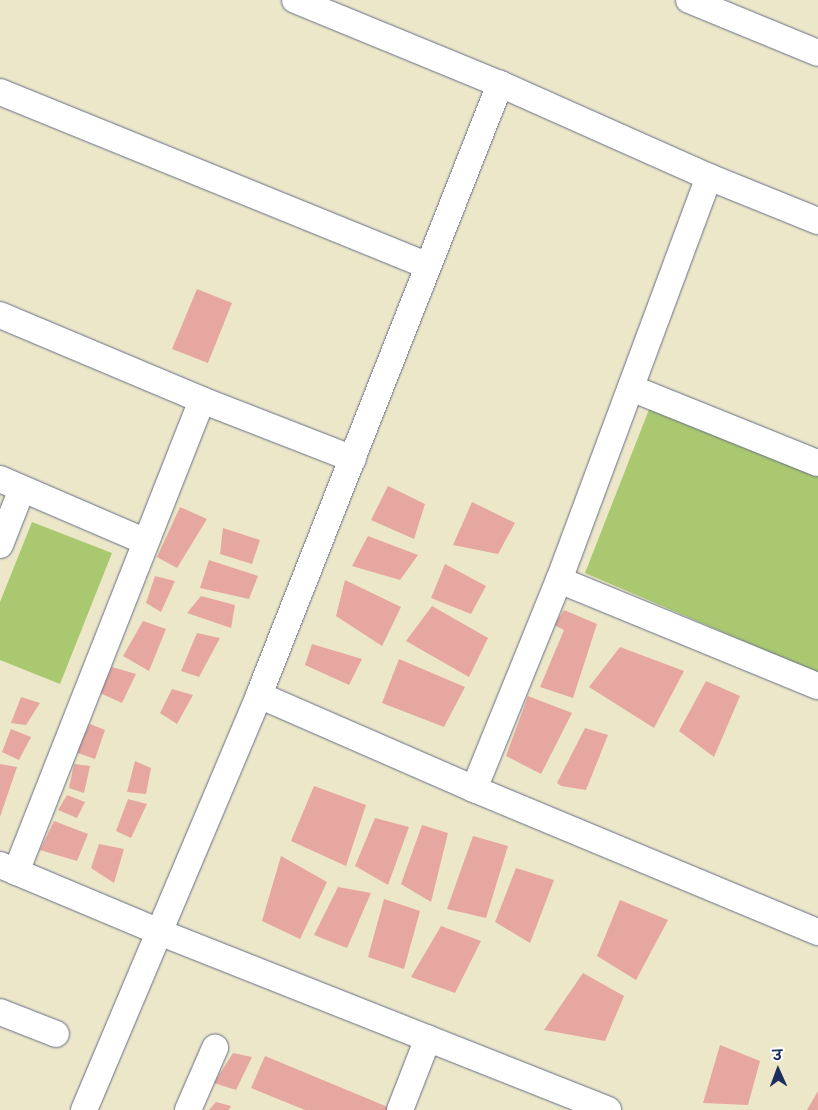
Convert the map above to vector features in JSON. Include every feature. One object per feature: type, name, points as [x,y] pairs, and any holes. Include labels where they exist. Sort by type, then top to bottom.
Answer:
[{"type":"street","points":[[295,0],[500,84],[709,177],[818,220]]},
{"type":"street","points":[[689,0],[818,52]]},
{"type":"street","points":[[84,1110],[259,695],[500,84]]},
{"type":"street","points":[[0,92],[427,265]]},
{"type":"street","points":[[474,789],[559,580],[709,177]]},
{"type":"street","points":[[0,315],[202,400],[353,459]]},
{"type":"street","points":[[631,388],[818,463]]},
{"type":"street","points":[[202,400],[146,542],[8,868],[159,932],[608,1110]]},
{"type":"street","points":[[0,545],[11,484],[146,542]]},
{"type":"street","points":[[559,580],[818,686]]},
{"type":"street","points":[[259,695],[474,789],[818,932]]},
{"type":"street","points":[[0,1012],[56,1034]]},
{"type":"street","points":[[400,1110],[428,1038]]},
{"type":"street","points":[[188,1110],[215,1048]]},
{"type":"green space","points":[[650,407],[818,475],[818,673],[585,573]]},
{"type":"green space","points":[[32,522],[112,553],[60,684],[0,660],[0,602]]},
{"type":"building","points":[[197,289],[232,303],[208,363],[172,349]]},
{"type":"building","points":[[388,486],[425,504],[414,539],[371,520]]},
{"type":"building","points":[[472,502],[515,523],[498,554],[453,545]]},
{"type":"building","points":[[180,507],[207,519],[177,568],[157,557]]},
{"type":"building","points":[[223,528],[260,540],[252,564],[220,554]]},
{"type":"building","points":[[368,536],[418,555],[400,580],[352,566]]},
{"type":"building","points":[[209,560],[258,576],[249,599],[200,588]]},
{"type":"building","points":[[445,564],[486,586],[471,614],[431,598]]},
{"type":"building","points":[[155,576],[175,581],[161,612],[146,603]]},
{"type":"building","points":[[345,580],[401,607],[382,646],[336,616]]},
{"type":"building","points":[[201,596],[235,605],[231,628],[187,613]]},
{"type":"building","points":[[432,606],[488,638],[469,677],[406,641]]},
{"type":"building","points":[[564,610],[597,624],[573,698],[540,687],[564,630],[554,625]]},
{"type":"building","points":[[143,621],[166,629],[149,671],[123,656]]},
{"type":"building","points":[[197,633],[220,638],[199,677],[181,671]]},
{"type":"building","points":[[312,644],[362,659],[349,685],[305,665]]},
{"type":"building","points":[[620,647],[684,671],[654,728],[589,687]]},
{"type":"building","points":[[399,659],[465,687],[444,727],[382,703]]},
{"type":"building","points":[[112,667],[136,674],[122,703],[100,693]]},
{"type":"building","points":[[706,681],[740,696],[714,757],[679,731]]},
{"type":"building","points":[[172,689],[193,695],[177,724],[160,713]]},
{"type":"building","points":[[528,696],[572,713],[541,774],[506,756]]},
{"type":"building","points":[[21,697],[40,703],[26,725],[11,723]]},
{"type":"building","points":[[90,724],[105,730],[95,759],[75,752]]},
{"type":"building","points":[[585,728],[608,735],[586,790],[561,786],[557,783]]},
{"type":"building","points":[[11,729],[31,737],[19,760],[2,752]]},
{"type":"building","points":[[135,761],[151,768],[146,794],[127,792]]},
{"type":"building","points":[[0,764],[17,767],[0,817]]},
{"type":"building","points":[[74,764],[90,766],[84,793],[69,788]]},
{"type":"building","points":[[314,786],[366,805],[346,866],[291,841]]},
{"type":"building","points":[[67,795],[85,802],[77,818],[58,810]]},
{"type":"building","points":[[128,799],[147,804],[131,838],[116,831]]},
{"type":"building","points":[[375,818],[409,827],[388,885],[355,866]]},
{"type":"building","points":[[54,821],[88,834],[77,861],[40,850]]},
{"type":"building","points":[[422,825],[448,833],[431,902],[401,884]]},
{"type":"building","points":[[473,836],[508,846],[486,918],[447,909]]},
{"type":"building","points":[[99,844],[124,849],[114,883],[91,868]]},
{"type":"building","points":[[281,856],[327,882],[300,939],[262,921]]},
{"type":"building","points":[[516,868],[554,880],[530,943],[495,922]]},
{"type":"building","points":[[338,887],[371,893],[347,948],[314,935]]},
{"type":"building","points":[[384,899],[420,911],[404,969],[368,957]]},
{"type":"building","points":[[620,900],[668,920],[636,980],[597,956]]},
{"type":"building","points":[[441,926],[481,941],[455,993],[411,977]]},
{"type":"building","points":[[583,973],[624,996],[605,1041],[544,1030]]},
{"type":"building","points":[[720,1045],[760,1061],[748,1105],[703,1103]]},
{"type":"building","points":[[233,1053],[252,1057],[236,1090],[214,1083]]},
{"type":"building","points":[[265,1056],[395,1110],[305,1110],[251,1088]]},
{"type":"building","points":[[818,1091],[818,1110],[807,1110]]},
{"type":"building","points":[[216,1102],[231,1106],[229,1110],[209,1110]]}]
